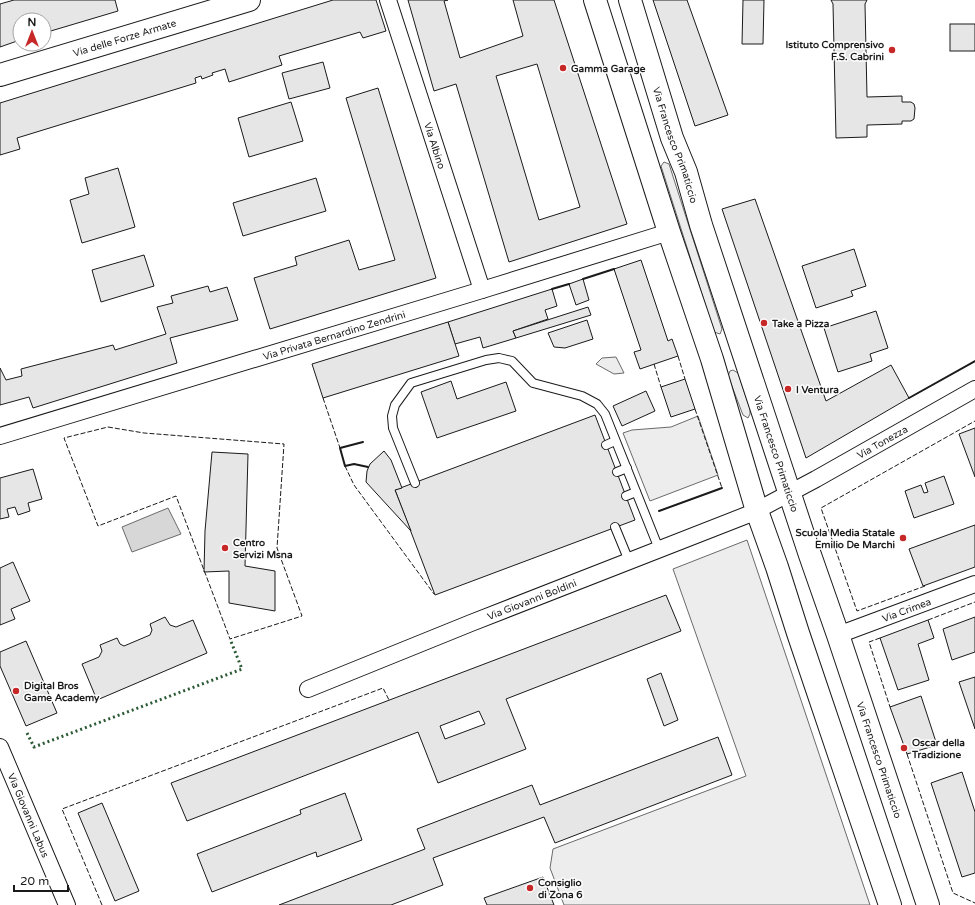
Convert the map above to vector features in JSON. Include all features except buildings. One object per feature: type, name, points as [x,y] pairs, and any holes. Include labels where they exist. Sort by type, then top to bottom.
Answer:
[{"type":"street","name":"Via delle Forze Armate","points":[[0,75],[249,0]]},
{"type":"street","name":"Via Albino","points":[[388,0],[482,290]]},
{"type":"street","points":[[596,0],[640,144],[716,373],[757,510],[890,905]]},
{"type":"street","name":"Via Francesco Primaticcio","points":[[631,1],[672,138],[686,172],[701,225],[928,905]]},
{"type":"street","points":[[640,144],[645,138],[654,133],[662,133],[672,138]]},
{"type":"street","name":"Via Privata Bernardino Zendrini","points":[[0,436],[669,232]]},
{"type":"street","points":[[706,342],[714,346],[721,347],[728,345],[737,333]]},
{"type":"street","points":[[716,373],[724,362],[730,360],[736,360],[748,367]]},
{"type":"street","name":"Via Tonezza","points":[[757,510],[816,479],[975,389]]},
{"type":"street","name":"Via Giovanni Boldini","points":[[308,689],[757,510]]},
{"type":"street","points":[[777,567],[784,554],[792,551],[801,550],[810,555]]},
{"type":"street","name":"Via Crimea","points":[[838,634],[975,584]]},
{"type":"street","name":"Via Giovanni Labus","points":[[0,747],[67,905]]},
{"type":"street","points":[[873,855],[887,862],[897,863],[904,858],[909,850]]},
{"type":"lane","points":[[415,483],[393,428],[392,416],[394,405],[411,383],[486,360],[499,358],[512,361],[533,383],[582,396],[597,404],[605,414],[659,549]]},
{"type":"lane","points":[[606,445],[615,441]]},
{"type":"lane","points":[[617,472],[627,468]]},
{"type":"lane","points":[[626,496],[636,492]]},
{"type":"lane","points":[[615,527],[629,561]]},
{"type":"shaded area","points":[[664,162],[669,164],[722,329],[720,334],[714,332],[661,166]]},
{"type":"shaded area","points":[[616,357],[624,373],[614,374],[596,364],[602,358]]},
{"type":"shaded area","points":[[733,370],[738,373],[750,409],[748,418],[743,415],[728,376],[730,371]]},
{"type":"shaded area","points":[[698,416],[718,475],[650,501],[623,433],[632,430],[671,427]]},
{"type":"shaded area","points":[[168,508],[181,534],[132,552],[122,527]]},
{"type":"shaded area","points":[[747,540],[870,905],[564,905],[550,868],[553,849],[746,776],[673,569]]},
{"type":"hedge","points":[[27,733],[34,747],[242,669],[230,639]]},
{"type":"fence","points":[[678,356],[685,379]]},
{"type":"fence","points":[[654,364],[661,387]]},
{"type":"fence","points":[[323,398],[340,448]]},
{"type":"fence","points":[[695,409],[722,488]]},
{"type":"fence","points":[[925,586],[857,611],[821,508],[975,421]]},
{"type":"fence","points":[[108,427],[144,433],[284,444],[277,548],[302,616],[230,639],[176,496],[98,526],[64,438],[108,427]]},
{"type":"fence","points":[[345,466],[354,485],[434,594]]},
{"type":"fence","points":[[928,620],[975,602]]},
{"type":"fence","points":[[880,638],[869,642],[890,707]]},
{"type":"fence","points":[[102,905],[62,809],[383,688],[389,700]]},
{"type":"fence","points":[[907,754],[953,893],[975,903]]},
{"type":"wall","points":[[583,279],[614,269]]},
{"type":"wall","points":[[552,289],[569,284]]},
{"type":"wall","points":[[909,398],[975,361]]},
{"type":"wall","points":[[363,442],[340,448],[345,466],[354,464],[368,467]]},
{"type":"wall","points":[[659,511],[722,488]]},
{"type":"place","name":"Istituto Comprensivo F.S. Cabrini","points":[[892,50]]},
{"type":"place","name":"Gamma Garage","points":[[563,68]]},
{"type":"place","name":"Take a Pizza","points":[[764,323]]},
{"type":"place","name":"I Ventura","points":[[788,389]]},
{"type":"place","name":"Scuola Media Statale Emilio De Marchi","points":[[903,538]]},
{"type":"place","name":"Centro Servizi Msna","points":[[225,548]]},
{"type":"place","name":"Digital Bros Game Academy","points":[[16,691]]},
{"type":"place","name":"Oscar della Tradizione","points":[[904,748]]},
{"type":"place","name":"Consiglio di Zona 6","points":[[530,888]]}]
